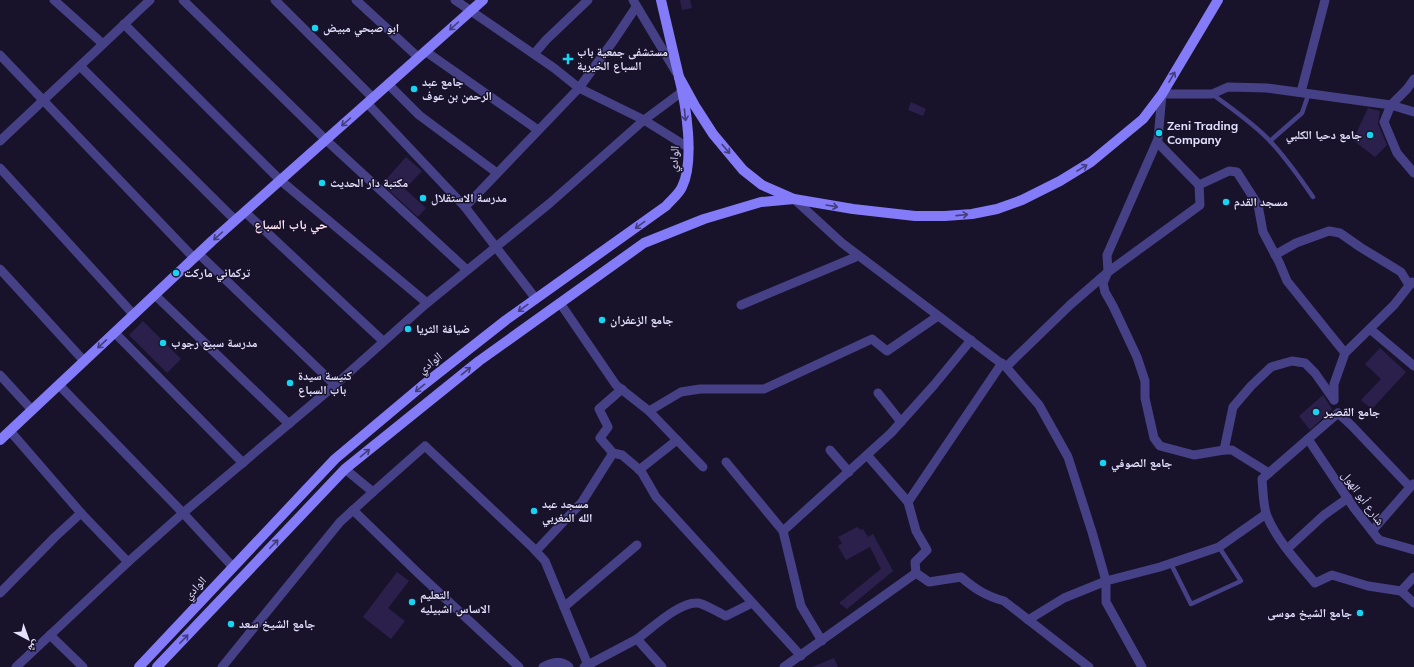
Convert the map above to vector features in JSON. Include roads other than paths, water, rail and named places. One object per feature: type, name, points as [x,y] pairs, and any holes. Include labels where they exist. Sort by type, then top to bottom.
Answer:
[{"type":"main road","points":[[0,440],[235,220],[483,0]]},
{"type":"main road","points":[[661,0],[679,77],[694,106],[713,134],[743,170],[762,184],[794,199]]},
{"type":"main road","points":[[157,667],[345,469],[479,361],[644,243],[704,219],[761,202],[794,199],[853,209],[915,216],[952,216],[972,214],[1022,200],[1060,181],[1091,162],[1143,119],[1162,94],[1218,0]]},
{"type":"main road","name":"الوادي","points":[[139,667],[335,459],[422,386],[506,320],[666,206],[682,189],[687,177],[689,148],[683,91],[679,77]]},
{"type":"street","points":[[54,0],[102,44]]},
{"type":"street","points":[[182,0],[326,140],[467,270]]},
{"type":"street","points":[[274,0],[370,101],[465,207],[497,246],[536,299]]},
{"type":"street","points":[[356,0],[422,54],[538,130]]},
{"type":"street","points":[[455,0],[534,54],[579,88],[644,120],[689,148]]},
{"type":"street","points":[[534,54],[546,40],[588,0]]},
{"type":"street","points":[[1305,93],[1325,0]]},
{"type":"street","points":[[0,141],[124,24],[145,1]]},
{"type":"street","points":[[465,207],[579,88],[614,40],[634,3]]},
{"type":"street","points":[[634,3],[679,77]]},
{"type":"street","points":[[124,24],[280,180],[427,303]]},
{"type":"street","points":[[0,55],[196,256],[335,385]]},
{"type":"street","points":[[80,66],[235,220]]},
{"type":"street","points":[[1414,79],[1392,105],[1384,122],[1397,153],[1414,173]]},
{"type":"street","points":[[388,84],[419,115],[497,173]]},
{"type":"street","points":[[1269,473],[1232,450],[1194,455],[1160,446],[1154,438],[1145,398],[1145,381],[1137,356],[1105,292],[1103,283],[1108,272],[1107,255],[1158,139],[1162,94],[1212,94],[1228,87],[1267,88],[1392,105],[1414,112]]},
{"type":"street","points":[[16,667],[128,562],[183,513],[335,385],[427,303],[550,203],[644,120],[683,91]]},
{"type":"street","points":[[908,502],[1004,365],[1108,272],[1200,205],[1199,185],[1157,142]]},
{"type":"street","points":[[0,168],[134,314]]},
{"type":"street","points":[[1199,185],[1229,171],[1237,172],[1258,205],[1263,232],[1287,281],[1345,353]]},
{"type":"street","points":[[794,199],[858,256],[1004,365],[1040,405],[1068,457],[1106,581],[1106,602],[1142,667]]},
{"type":"street","points":[[245,212],[383,341]]},
{"type":"street","points":[[1275,255],[1296,243],[1329,231],[1340,233],[1401,272],[1411,284],[1394,305],[1345,353],[1334,384],[1334,400],[1338,413],[1412,485],[1372,531]]},
{"type":"street","points":[[741,305],[858,256]]},
{"type":"street","points":[[0,269],[84,361]]},
{"type":"street","points":[[155,295],[289,424]]},
{"type":"street","points":[[560,303],[616,385],[649,411],[704,467]]},
{"type":"street","points":[[649,411],[681,392],[700,389],[764,389],[872,339],[887,351],[938,316]]},
{"type":"street","points":[[1370,329],[1414,366]]},
{"type":"street","points":[[115,333],[243,463]]},
{"type":"street","points":[[783,532],[891,433],[934,385],[971,340]]},
{"type":"street","points":[[1224,450],[1233,407],[1251,386],[1271,367],[1292,361],[1304,363],[1315,373],[1334,400]]},
{"type":"street","points":[[0,375],[32,410]]},
{"type":"street","points":[[59,385],[183,513],[233,568]]},
{"type":"street","points":[[622,389],[599,409],[608,427],[600,438],[613,453],[622,455],[639,470],[656,497],[752,603],[797,661]]},
{"type":"street","points":[[878,392],[900,422]]},
{"type":"street","points":[[1338,413],[1262,479],[1266,514],[1276,533],[1315,583],[1332,575],[1368,586],[1401,591],[1414,603]]},
{"type":"street","points":[[10,431],[82,513],[128,562]]},
{"type":"street","points":[[639,470],[677,440]]},
{"type":"street","name":"شارع أبو الهول","points":[[1308,440],[1379,540],[1414,550]]},
{"type":"street","points":[[222,667],[340,522],[425,446],[545,561],[586,666],[637,639],[686,604],[699,603],[726,616],[752,603]]},
{"type":"street","points":[[830,450],[849,472]]},
{"type":"street","points":[[536,551],[582,502],[613,453]]},
{"type":"street","points":[[867,455],[908,502],[916,531],[927,550],[914,562],[916,573],[929,582],[961,577],[983,594],[1004,601],[1089,667]]},
{"type":"street","points":[[726,462],[783,532],[801,606],[822,641]]},
{"type":"street","points":[[345,469],[373,492]]},
{"type":"street","points":[[1288,548],[1324,515],[1348,498]]},
{"type":"street","points":[[353,510],[519,667]]},
{"type":"street","points":[[0,593],[55,537],[82,513]]},
{"type":"street","points":[[1028,620],[1064,598],[1106,581],[1171,564],[1219,547],[1266,514]]},
{"type":"street","points":[[564,607],[637,545]]},
{"type":"street","points":[[784,667],[797,661],[822,641],[916,573]]},
{"type":"street","points":[[1401,591],[1414,577]]},
{"type":"street","points":[[50,635],[83,667]]},
{"type":"street","points":[[637,639],[662,667]]},
{"type":"street","points":[[543,667],[553,662],[566,664],[569,667]]},
{"type":"lane","points":[[1270,141],[1302,113],[1305,93]]},
{"type":"lane","points":[[1212,94],[1252,124],[1270,141],[1297,174],[1313,197]]},
{"type":"lane","points":[[1171,564],[1191,604],[1241,581],[1219,547]]},
{"type":"place","name":"ابو صبحي مبيض","points":[[315,28]]},
{"type":"place","name":"مستشفى جمعية باب السباع الخيرية","points":[[568,59]]},
{"type":"place","name":"جامع عبد الرحمن بن عوف","points":[[414,89]]},
{"type":"place","name":"Zeni Trading Company","points":[[1159,133]]},
{"type":"place","name":"جامع دحيا الكلبي","points":[[1370,135]]},
{"type":"place","name":"مكتبة دار الحديث","points":[[322,183]]},
{"type":"place","name":"مدرسة الاستقلال","points":[[423,198]]},
{"type":"place","name":"مسجد القدم","points":[[1226,202]]},
{"type":"place","name":"تركماني ماركت","points":[[176,273]]},
{"type":"place","name":"جامع الزعفران","points":[[602,320]]},
{"type":"place","name":"ضيافة الثريا","points":[[408,329]]},
{"type":"place","name":"مدرسة سبيع رجوب","points":[[163,343]]},
{"type":"place","name":"كنيسة سيدة باب السباع","points":[[290,383]]},
{"type":"place","name":"جامع القصير","points":[[1316,412]]},
{"type":"place","name":"جامع الصوفي","points":[[1103,463]]},
{"type":"place","name":"مسجد عبد الله المغربي","points":[[534,511]]},
{"type":"place","name":"التعلیم الاساس اشبیلیه","points":[[412,602]]},
{"type":"place","name":"جامع الشيخ موسى","points":[[1360,613]]},
{"type":"place","name":"جامع الشيخ سعد","points":[[231,624]]},
{"type":"district","name":"حي باب السباع","points":[[291,224]]}]
